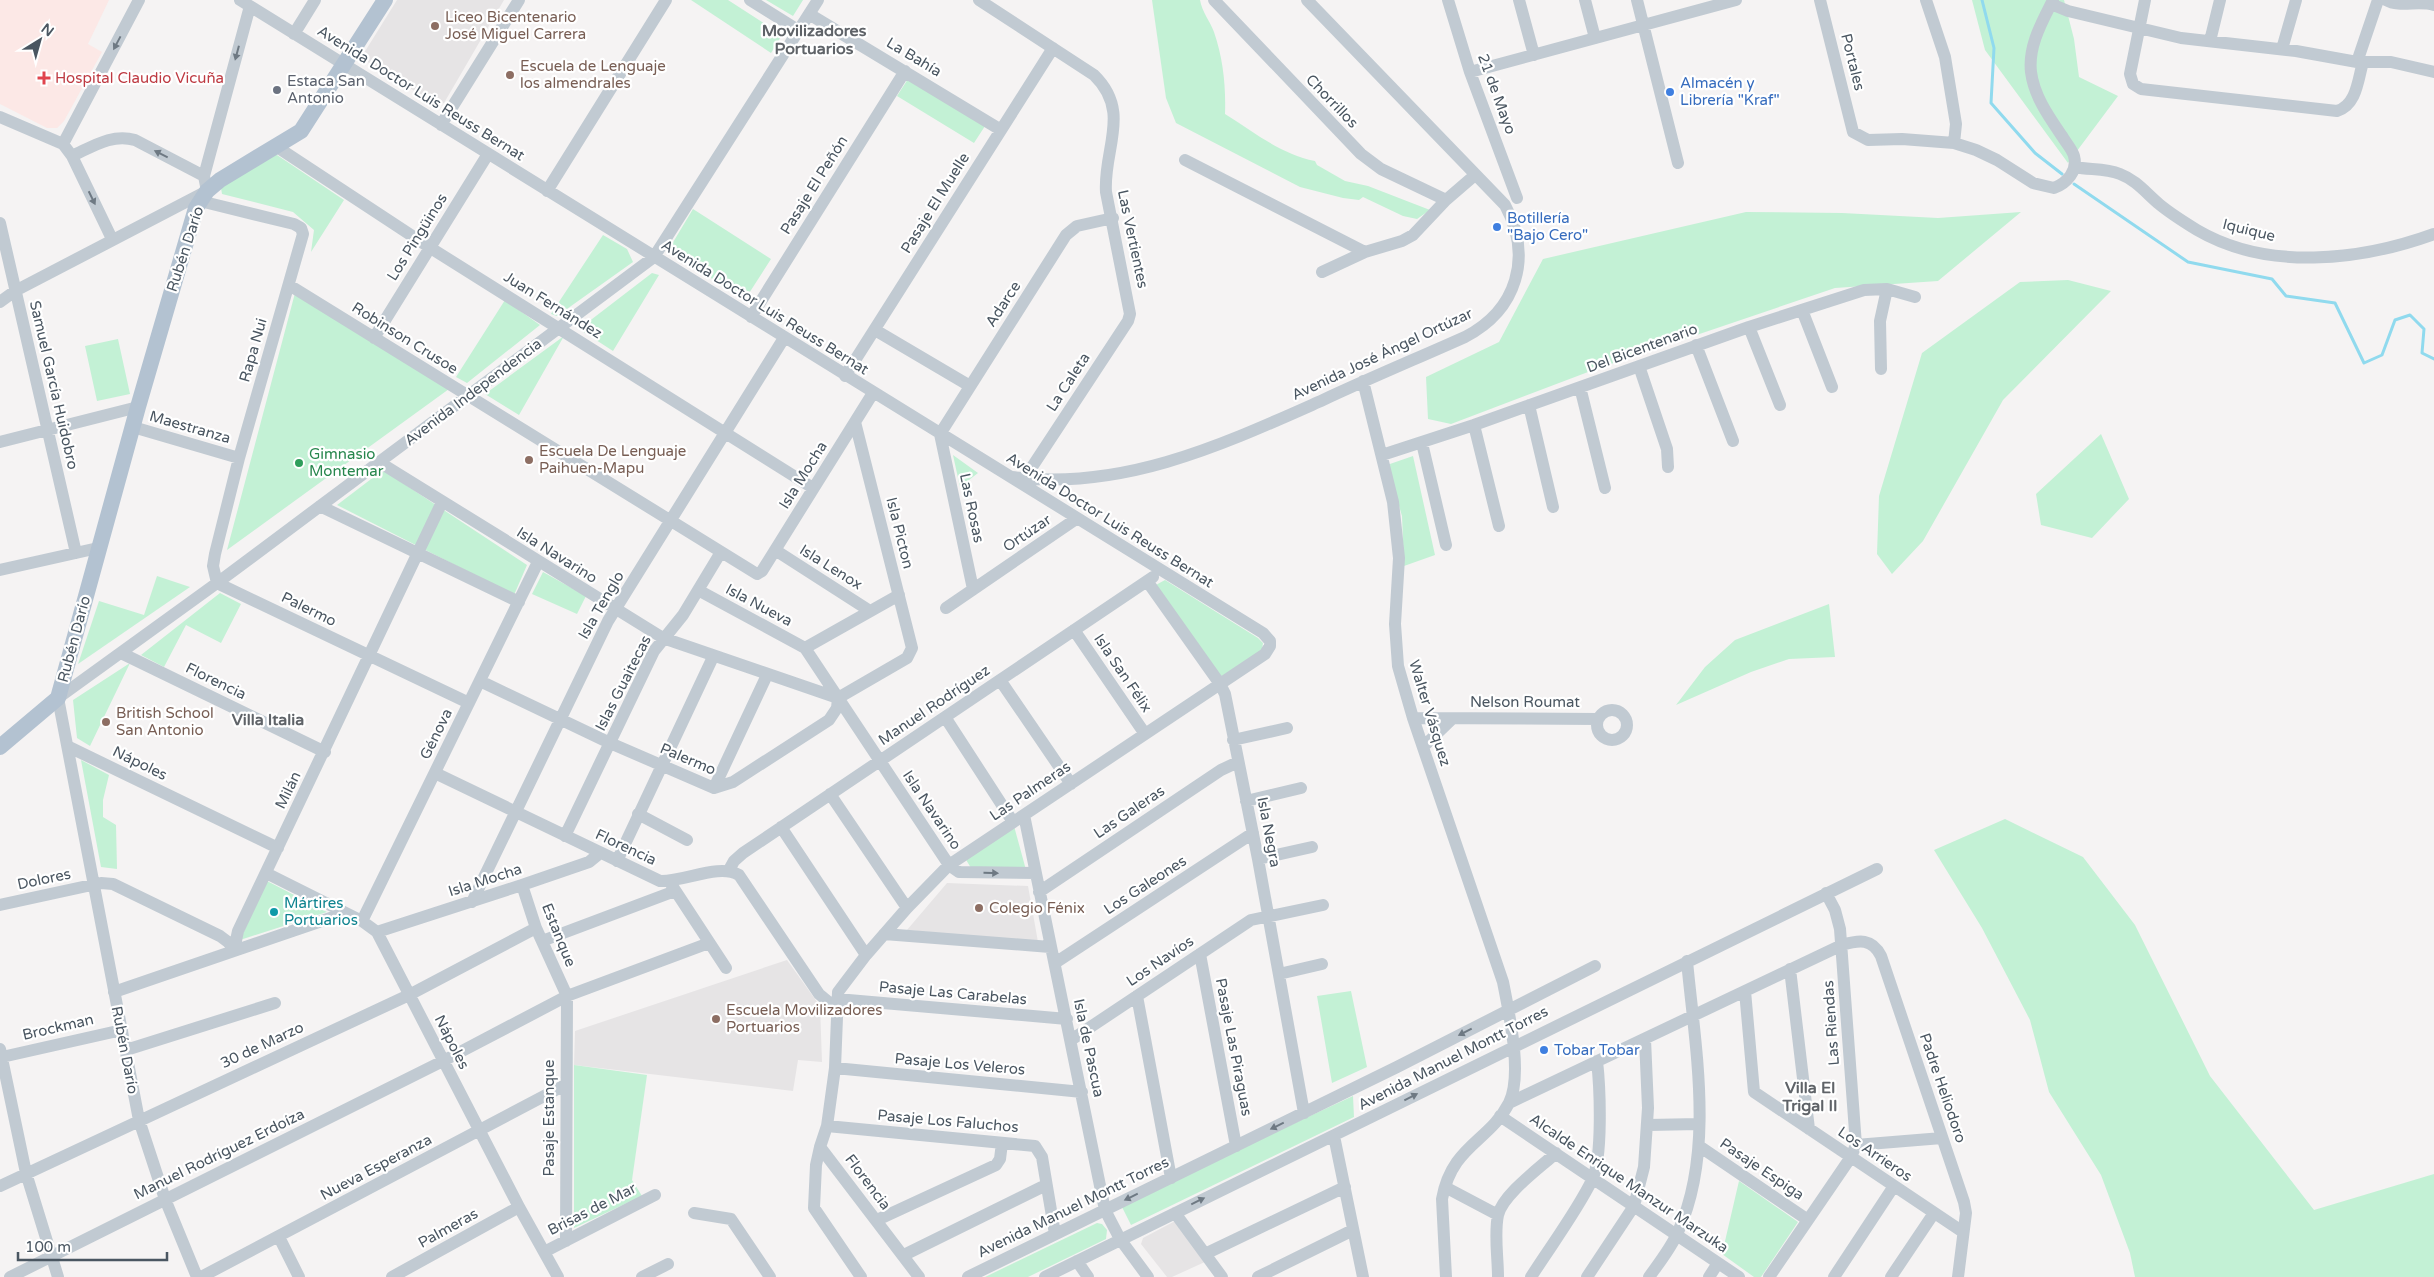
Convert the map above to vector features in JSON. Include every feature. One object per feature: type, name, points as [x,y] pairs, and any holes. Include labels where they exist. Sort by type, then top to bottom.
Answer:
[{"type":"main road","points":[[204,189],[301,131],[385,0]]},
{"type":"main road","name":"Rubén Darío","points":[[58,698],[138,407],[191,224],[204,189]]},
{"type":"main road","name":"Avenida Independencia","points":[[0,747],[58,698]]},
{"type":"street","points":[[63,144],[140,0]]},
{"type":"street","points":[[294,34],[315,0]]},
{"type":"street","points":[[442,125],[519,0]]},
{"type":"street","points":[[547,191],[666,0]]},
{"type":"street","points":[[750,0],[798,30]]},
{"type":"street","name":"Avenida Independencia","points":[[58,698],[217,583],[654,257],[818,0]]},
{"type":"street","name":"Las Vertientes","points":[[979,0],[1094,75],[1105,87],[1112,102],[1114,128],[1105,184],[1130,314]]},
{"type":"street","name":"Chorrillos","points":[[1214,0],[1361,154],[1381,169],[1446,200]]},
{"type":"street","name":"Avenida José Ángel Ortúzar","points":[[1007,476],[1030,479],[1076,480],[1116,475],[1152,467],[1239,438],[1474,333],[1491,320],[1509,296],[1519,262],[1515,227],[1505,205],[1307,0]]},
{"type":"street","name":"21 de Mayo","points":[[1448,0],[1470,72],[1518,198]]},
{"type":"street","points":[[1519,0],[1534,55]]},
{"type":"street","points":[[1585,0],[1595,38]]},
{"type":"street","points":[[1636,0],[1678,163]]},
{"type":"street","points":[[1470,72],[1736,0]]},
{"type":"street","name":"Portales","points":[[1820,0],[1854,132],[1868,140],[1902,139],[1954,143]]},
{"type":"street","points":[[1926,0],[1945,57],[1956,124],[1954,143],[1997,160],[2033,184],[2054,188],[2070,178],[2075,167],[2072,151],[2043,108],[2032,77],[2030,61],[2033,45],[2052,2],[2068,11],[2166,35],[2282,49],[2360,62],[2391,62],[2434,72]]},
{"type":"street","points":[[2145,0],[2130,74],[2133,84],[2145,90],[2337,110],[2347,106],[2352,99],[2360,62],[2378,0]]},
{"type":"street","points":[[2210,41],[2220,0]]},
{"type":"street","points":[[2282,49],[2296,0]]},
{"type":"street","points":[[2386,0],[2399,4],[2411,1],[2434,5]]},
{"type":"street","name":"Avenida Doctor Luis Reuss Bernat","points":[[245,3],[1263,633],[1270,644]]},
{"type":"street","name":"Rubén Darío","points":[[204,189],[245,3]]},
{"type":"street","name":"La Bahía","points":[[809,14],[1001,130]]},
{"type":"street","name":"Pasaje El Muelle","points":[[845,376],[1053,48]]},
{"type":"street","name":"Pasaje El Peñón","points":[[751,317],[905,71]]},
{"type":"street","points":[[0,117],[63,144],[72,156],[112,239]]},
{"type":"street","points":[[0,302],[15,291],[204,189],[135,140],[122,137],[111,139],[72,156]]},
{"type":"street","name":"Juan Fernández","points":[[277,146],[429,247],[813,488]]},
{"type":"street","name":"Los Pingüinos","points":[[374,338],[488,154]]},
{"type":"street","points":[[1185,160],[1365,252]]},
{"type":"street","name":"Iquique","points":[[2075,167],[2118,174],[2139,186],[2174,216],[2199,232],[2232,245],[2265,252],[2310,259],[2327,258],[2388,247],[2434,234]]},
{"type":"street","points":[[1322,272],[1365,252],[1408,238],[1446,200],[1475,175]]},
{"type":"street","name":"Rapa Nui","points":[[204,189],[298,225],[302,234],[239,458],[215,554],[213,566],[217,583]]},
{"type":"street","name":"Adarce","points":[[940,434],[1066,235],[1077,226],[1113,218]]},
{"type":"street","name":"Samuel García Huidobro","points":[[0,223],[76,553]]},
{"type":"street","name":"Robinson Crusoe","points":[[289,285],[755,573],[759,573]]},
{"type":"street","points":[[1880,368],[1880,321],[1887,288]]},
{"type":"street","name":"Del Bicentenario","points":[[1382,455],[1474,425],[1696,345],[1864,290],[1887,288],[1915,297]]},
{"type":"street","points":[[1802,310],[1832,387]]},
{"type":"street","name":"La Caleta","points":[[1032,467],[1128,321],[1130,314]]},
{"type":"street","points":[[1749,327],[1780,405]]},
{"type":"street","points":[[875,330],[970,386]]},
{"type":"street","name":"Isla Tenglo","points":[[472,902],[608,621],[784,338]]},
{"type":"street","points":[[1696,345],[1733,441]]},
{"type":"street","points":[[1639,366],[1667,449],[1668,467]]},
{"type":"street","name":"Walter Vásquez","points":[[1363,381],[1393,502],[1399,558],[1395,624],[1396,656],[1413,718],[1503,982],[1515,1069],[1509,1103]]},
{"type":"street","points":[[1580,387],[1605,488]]},
{"type":"street","name":"Isla Mocha","points":[[759,573],[873,393]]},
{"type":"street","points":[[1529,405],[1554,507]]},
{"type":"street","name":"Maestranza","points":[[0,442],[138,407]]},
{"type":"street","name":"Isla Picton","points":[[838,698],[906,658],[911,652],[912,645],[855,422]]},
{"type":"street","points":[[1474,425],[1499,526]]},
{"type":"street","name":"Maestranza","points":[[133,427],[239,458]]},
{"type":"street","name":"Las Rosas","points":[[940,434],[973,589]]},
{"type":"street","points":[[1422,443],[1446,545]]},
{"type":"street","name":"Isla Navarino","points":[[380,462],[663,638],[713,657],[838,698]]},
{"type":"street","name":"Milán","points":[[234,950],[238,931],[325,752],[442,502]]},
{"type":"street","points":[[320,506],[519,602]]},
{"type":"street","name":"Ortúzar","points":[[946,608],[1076,519]]},
{"type":"street","points":[[0,570],[98,548]]},
{"type":"street","name":"Isla Lenox","points":[[775,550],[870,611]]},
{"type":"street","name":"Islas Guaitecas","points":[[565,836],[654,651],[683,615],[721,552]]},
{"type":"street","name":"Génova","points":[[362,921],[538,562]]},
{"type":"street","name":"Manuel Rodríguez","points":[[729,870],[738,857],[781,827],[1161,571]]},
{"type":"street","name":"Isla Negra","points":[[1147,581],[1220,684],[1225,694],[1269,917],[1304,1113]]},
{"type":"street","name":"Palermo","points":[[217,583],[469,703]]},
{"type":"street","name":"Isla Nueva","points":[[698,590],[804,648]]},
{"type":"street","points":[[804,648],[899,594]]},
{"type":"street","name":"Isla San Félix","points":[[1074,630],[1145,734]]},
{"type":"street","name":"Las Palmeras","points":[[837,1004],[840,988],[866,954],[949,865],[1265,654],[1270,644]]},
{"type":"street","name":"Isla Navarino","points":[[804,648],[949,865],[959,872],[1036,873]]},
{"type":"street","name":"Florencia","points":[[121,653],[325,752]]},
{"type":"street","points":[[616,861],[713,657]]},
{"type":"street","points":[[714,788],[767,675]]},
{"type":"street","name":"Palermo","points":[[480,680],[610,744],[714,788],[733,782],[829,720],[837,708],[838,698]]},
{"type":"street","points":[[1000,680],[1071,784]]},
{"type":"street","name":"Rubén Darío","points":[[58,698],[69,747],[139,1120],[165,1199],[199,1277]]},
{"type":"street","points":[[945,717],[1013,822]]},
{"type":"street","name":"Nelson Roumat","points":[[1413,718],[1598,718]]},
{"type":"street","name":"Nelson Roumat","points":[[1423,747],[1452,719]]},
{"type":"street","points":[[1234,740],[1287,728]]},
{"type":"street","name":"Nápoles","points":[[69,747],[278,848]]},
{"type":"street","name":"Las Galeras","points":[[1039,892],[1221,770],[1238,762]]},
{"type":"street","name":"Florencia","points":[[435,773],[515,813],[672,886],[729,870]]},
{"type":"street","points":[[1246,801],[1301,788]]},
{"type":"street","points":[[830,794],[907,908]]},
{"type":"street","points":[[638,814],[687,840]]},
{"type":"street","name":"Isla de Pascua","points":[[1024,814],[1050,947],[1067,1019],[1106,1210],[1120,1239],[1148,1277]]},
{"type":"street","points":[[781,827],[866,954]]},
{"type":"street","name":"Los Galeones","points":[[1055,963],[1253,833]]},
{"type":"street","points":[[1258,859],[1312,847]]},
{"type":"street","name":"Isla Mocha","points":[[377,932],[588,862],[600,853]]},
{"type":"street","name":"Avenida Manuel Montt Torres","points":[[1045,1277],[1334,1136],[1512,1046],[1877,869]]},
{"type":"street","points":[[729,870],[742,879],[819,994],[837,1004],[834,1068],[827,1126],[816,1165],[814,1208],[861,1277]]},
{"type":"street","name":"Nápoles","points":[[266,874],[362,921],[377,932],[544,1252],[554,1275]]},
{"type":"street","points":[[95,884],[107,883],[120,886],[224,938],[234,950]]},
{"type":"street","name":"Dolores","points":[[0,905],[95,884]]},
{"type":"street","name":"Estanque","points":[[522,885],[536,928],[567,996]]},
{"type":"street","points":[[542,941],[672,886],[726,968]]},
{"type":"street","name":"Las Riendas","points":[[1768,1277],[1851,1158],[1856,1145],[1842,945],[1838,918],[1826,893]]},
{"type":"street","name":"Los Navíos","points":[[1071,1040],[1251,920],[1260,916],[1269,917],[1323,905]]},
{"type":"street","points":[[114,992],[345,913]]},
{"type":"street","name":"30 de Marzo","points":[[0,1186],[409,995],[536,928]]},
{"type":"street","points":[[884,934],[1050,947]]},
{"type":"street","name":"Padre Heliodoro","points":[[1842,945],[1864,940],[1872,944],[1879,951],[1965,1206],[1959,1271]]},
{"type":"street","name":"Manuel Rodríguez Erdoíza","points":[[10,1277],[444,1061],[567,996],[709,943]]},
{"type":"street","points":[[1446,1277],[1442,1199],[1445,1187],[1460,1157],[1500,1116],[1509,1103],[1842,945]]},
{"type":"street","name":"Pasaje Las Piraguas","points":[[1200,954],[1236,1146]]},
{"type":"street","points":[[1649,1277],[1677,1235],[1694,1188],[1699,1146],[1699,1124],[1687,961]]},
{"type":"street","points":[[1279,974],[1322,964]]},
{"type":"street","name":"Avenida Manuel Montt Torres","points":[[968,1277],[1304,1113],[1595,966]]},
{"type":"street","points":[[1790,969],[1809,1129]]},
{"type":"street","name":"Los Arrieros","points":[[1745,991],[1754,1092],[1964,1232]]},
{"type":"street","name":"Pasaje Estanque","points":[[566,1241],[565,1085],[567,996]]},
{"type":"street","points":[[1137,996],[1171,1178]]},
{"type":"street","points":[[126,1050],[274,1003]]},
{"type":"street","name":"Pasaje Las Carabelas","points":[[837,1004],[1067,1019]]},
{"type":"street","name":"Brockman","points":[[1,1053],[122,1030]]},
{"type":"street","points":[[1587,1277],[1634,1206],[1644,1167],[1648,1125],[1645,1039]]},
{"type":"street","points":[[1,1053],[26,1173],[58,1277]]},
{"type":"street","points":[[1531,1277],[1593,1178],[1599,1127],[1597,1062]]},
{"type":"street","name":"Pasaje Los Veleros","points":[[834,1068],[1082,1092]]},
{"type":"street","name":"Nueva Esperanza","points":[[199,1277],[280,1237],[565,1085]]},
{"type":"street","name":"Alcalde Enrique Manzur Marzuka","points":[[1500,1116],[1739,1277]]},
{"type":"street","points":[[1648,1125],[1699,1124]]},
{"type":"street","name":"Pasaje Los Faluchos","points":[[827,1126],[1002,1143],[1031,1144],[1038,1149],[1055,1234]]},
{"type":"street","points":[[1334,1136],[1353,1230],[1360,1276]]},
{"type":"street","points":[[1856,1145],[1942,1138]]},
{"type":"street","points":[[877,1220],[996,1165],[1000,1159],[1002,1143]]},
{"type":"street","name":"Pasaje Espiga","points":[[1699,1146],[1808,1220]]},
{"type":"street","name":"Florencia","points":[[820,1147],[919,1277]]},
{"type":"street","points":[[1498,1277],[1498,1215],[1511,1195],[1556,1152]]},
{"type":"street","points":[[904,1256],[1046,1185]]},
{"type":"street","points":[[1834,1277],[1894,1186]]},
{"type":"street","points":[[1205,1254],[1344,1187]]},
{"type":"street","points":[[1445,1187],[1498,1215]]},
{"type":"street","name":"Brisas de Mar","points":[[544,1252],[655,1195]]},
{"type":"street","name":"Palmeras","points":[[392,1277],[519,1207]]},
{"type":"street","points":[[1891,1277],[1934,1212]]},
{"type":"street","points":[[694,1213],[731,1219],[770,1277]]},
{"type":"street","points":[[1175,1213],[1222,1277]]},
{"type":"street","points":[[1258,1277],[1353,1230]]},
{"type":"street","points":[[280,1237],[299,1277]]},
{"type":"street","points":[[1077,1261],[1088,1277]]},
{"type":"street","points":[[1709,1277],[1718,1263]]},
{"type":"street","points":[[642,1277],[668,1264],[666,1277]]},
{"type":"street","points":[[1952,1277],[1959,1271]]},
{"type":"shaded area","name":"Hospital Claudio Vicuña","points":[[0,0],[109,0],[88,44],[102,52],[64,121],[57,128],[47,128],[0,104]]},
{"type":"shaded area","name":"Liceo Bicentenario José Miguel Carrera","points":[[397,0],[504,0],[444,103],[436,104],[366,61],[364,53]]},
{"type":"shaded area","name":"Colegio Fénix","points":[[947,883],[1028,886],[1038,942],[907,930]]},
{"type":"shaded area","name":"Escuela Movilizadores Portuarios","points":[[787,960],[820,1006],[822,1062],[798,1060],[793,1091],[574,1065],[575,1031]]},
{"type":"shaded area","points":[[1177,1220],[1207,1261],[1172,1277],[1167,1277],[1141,1244],[1143,1238]]},
{"type":"green space","points":[[691,0],[728,0],[782,35],[771,53]]},
{"type":"green space","points":[[766,0],[803,0],[793,16]]},
{"type":"green space","points":[[1152,0],[1200,0],[1202,9],[1214,32],[1220,52],[1225,93],[1225,114],[1279,148],[1302,158],[1315,161],[1317,165],[1345,181],[1368,186],[1430,210],[1417,219],[1403,216],[1363,197],[1359,200],[1343,198],[1300,187],[1176,123],[1166,98]]},
{"type":"green space","points":[[1972,0],[2064,0],[2074,39],[2079,77],[2118,96],[2068,163],[1985,50]]},
{"type":"green space","points":[[908,79],[985,126],[974,143],[897,96]]},
{"type":"green space","points":[[274,153],[344,200],[311,252],[314,230],[293,212],[222,194],[221,188]]},
{"type":"green space","points":[[693,209],[771,259],[744,301],[669,249]]},
{"type":"green space","points":[[1746,212],[1842,213],[1938,218],[2021,212],[1938,281],[1835,288],[1596,369],[1451,424],[1428,419],[1426,377],[1499,342],[1543,259]]},
{"type":"green space","points":[[603,235],[627,249],[633,262],[557,316],[551,314]]},
{"type":"green space","points":[[652,273],[659,275],[613,351],[579,329]]},
{"type":"green space","points":[[2068,280],[2111,291],[2003,400],[1923,541],[1892,574],[1877,554],[1879,496],[1922,353],[2020,282]]},
{"type":"green space","name":"Gimnasio Montemar","points":[[295,293],[449,389],[227,550]]},
{"type":"green space","points":[[505,300],[540,325],[467,383],[456,377]]},
{"type":"green space","points":[[564,336],[519,415],[485,394]]},
{"type":"green space","points":[[118,339],[130,394],[97,401],[85,346]]},
{"type":"green space","points":[[2101,434],[2129,499],[2092,538],[2041,525],[2036,494]]},
{"type":"green space","points":[[953,455],[978,473],[960,487]]},
{"type":"green space","points":[[1413,456],[1435,555],[1404,566],[1402,516],[1387,465]]},
{"type":"green space","points":[[383,470],[527,565],[514,595],[337,505]]},
{"type":"green space","points":[[543,572],[586,596],[577,614],[532,594]]},
{"type":"green space","points":[[157,576],[190,587],[78,664],[99,601],[144,615]]},
{"type":"green space","points":[[1165,580],[1258,638],[1263,643],[1262,650],[1219,678],[1154,586]]},
{"type":"green space","points":[[220,593],[241,604],[221,643],[186,625],[164,667],[141,655]]},
{"type":"green space","points":[[1829,604],[1835,657],[1789,659],[1751,672],[1676,705],[1705,667],[1735,640]]},
{"type":"green space","points":[[130,663],[90,746],[77,738],[73,700]]},
{"type":"green space","points":[[81,760],[109,775],[103,800],[103,817],[116,825],[117,869],[101,867]]},
{"type":"green space","points":[[2005,819],[2083,857],[2135,925],[2210,1076],[2314,1210],[2434,1174],[2434,1277],[2135,1277],[2130,1253],[2101,1175],[2049,1092],[2030,1020],[1982,928],[1934,850]]},
{"type":"green space","points":[[1014,826],[1026,870],[971,868],[965,858]]},
{"type":"green space","points":[[267,881],[327,912],[240,940]]},
{"type":"green space","points":[[1351,991],[1367,1067],[1332,1083],[1317,996]]},
{"type":"green space","points":[[574,1065],[647,1075],[632,1180],[642,1196],[574,1228]]},
{"type":"green space","points":[[1353,1096],[1354,1117],[1131,1225],[1122,1207],[1232,1152]]},
{"type":"green space","points":[[1739,1181],[1798,1222],[1761,1277],[1754,1277],[1722,1254]]},
{"type":"green space","points":[[1097,1223],[1102,1224],[1107,1230],[1106,1239],[1028,1277],[985,1277]]},
{"type":"waterway","points":[[1982,0],[1994,48],[1991,103],[2035,153],[2062,174]]},
{"type":"waterway","points":[[2074,184],[2188,262],[2272,279],[2286,296],[2335,303],[2364,363],[2382,355],[2395,320],[2410,315],[2424,329],[2422,353],[2434,359]]},
{"type":"place","name":"Liceo Bicentenario José Miguel Carrera","points":[[435,26]]},
{"type":"place","name":"Escuela de Lenguaje los almendrales","points":[[510,75]]},
{"type":"place","name":"Hospital Claudio Vicuña","points":[[44,78]]},
{"type":"place","name":"Estaca San Antonio","points":[[277,90]]},
{"type":"place","name":"Almacén y Librería \"Kraf\"","points":[[1670,92]]},
{"type":"place","name":"Botillería \"Bajo Cero\"","points":[[1497,227]]},
{"type":"place","name":"Escuela De Lenguaje Paihuen-Mapu","points":[[529,460]]},
{"type":"place","name":"Gimnasio Montemar","points":[[299,463]]},
{"type":"place","name":"British School San Antonio","points":[[106,722]]},
{"type":"place","name":"Colegio Fénix","points":[[979,908]]},
{"type":"place","name":"Mártires Portuarios","points":[[274,912]]},
{"type":"place","name":"Escuela Movilizadores Portuarios","points":[[716,1019]]},
{"type":"place","name":"Tobar Tobar","points":[[1544,1050]]},
{"type":"district","name":"Movilizadores Portuarios","points":[[814,40]]},
{"type":"district","name":"Villa Italia","points":[[268,720]]},
{"type":"district","name":"Villa El Trigal II","points":[[1810,1097]]}]
